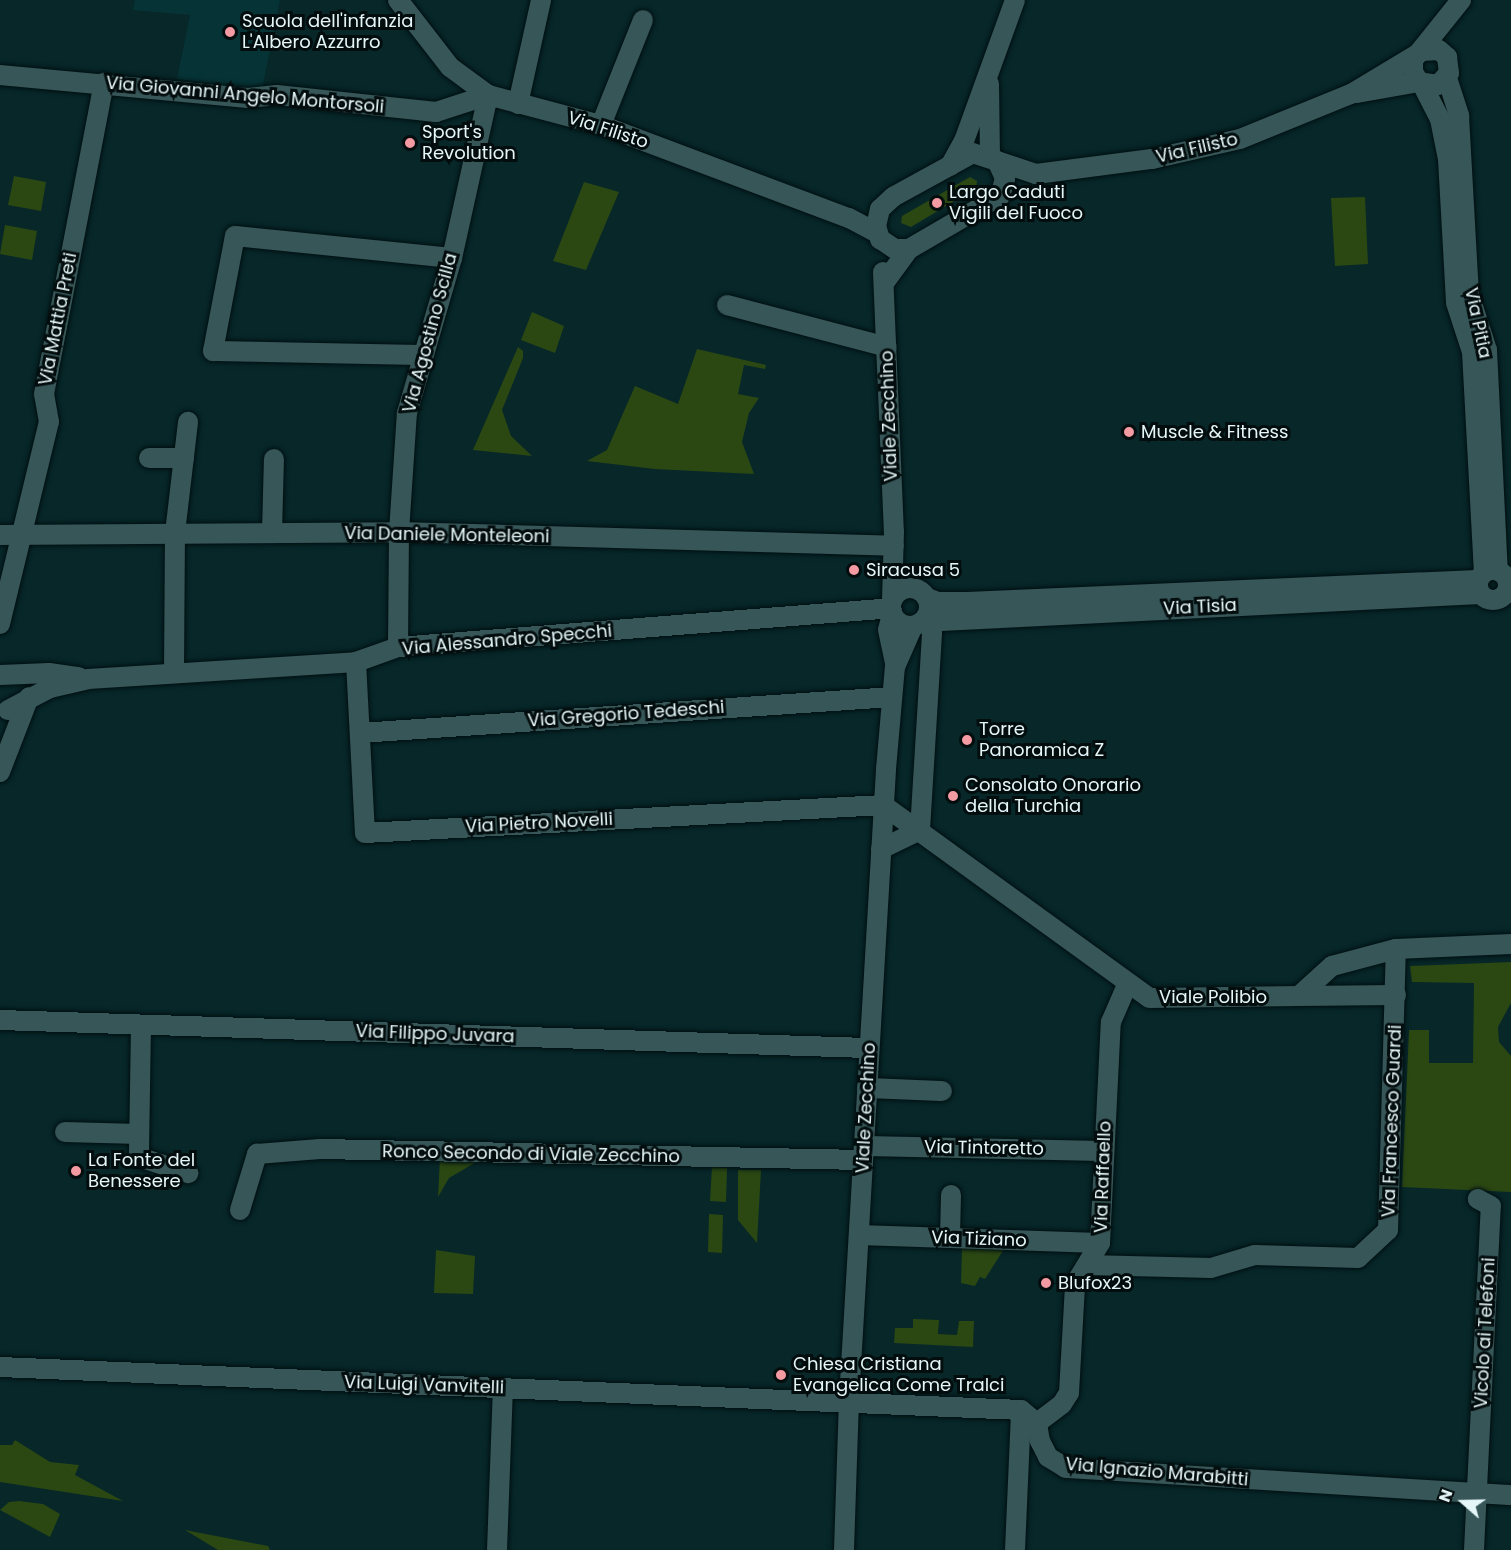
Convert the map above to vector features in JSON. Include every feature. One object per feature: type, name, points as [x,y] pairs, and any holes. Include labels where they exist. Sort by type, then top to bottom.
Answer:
[{"type":"street","points":[[518,104],[541,0]]},
{"type":"street","points":[[950,166],[964,141],[992,55],[1016,0]]},
{"type":"street","points":[[1421,83],[1413,72],[1419,53],[1461,0]]},
{"type":"street","points":[[1443,53],[1466,0]]},
{"type":"street","name":"Via Filisto","points":[[403,3],[450,67],[488,95],[601,125],[849,218],[895,249],[909,249]]},
{"type":"street","points":[[601,125],[643,20]]},
{"type":"street","points":[[1433,49],[1443,53],[1450,68],[1447,78],[1438,85],[1421,83],[1351,94],[1419,53],[1433,49]]},
{"type":"street","points":[[992,55],[987,129],[993,159],[1005,178],[1000,196]]},
{"type":"street","name":"Via Giovanni Angelo Montorsoli","points":[[1,75],[248,98],[276,95],[436,112],[488,95]]},
{"type":"street","name":"Via Pitia","points":[[1447,78],[1460,128],[1470,294],[1487,350],[1497,583]]},
{"type":"street","name":"Via Mattia Preti","points":[[0,624],[49,422],[44,394],[104,83]]},
{"type":"street","name":"Via Pitia","points":[[1421,83],[1440,119],[1448,159],[1456,303],[1470,335],[1497,583]]},
{"type":"street","name":"Via Filisto","points":[[1036,174],[1152,159],[1240,139],[1351,94]]},
{"type":"street","name":"Via Agostino Scilla","points":[[398,647],[399,532],[406,413],[452,258],[488,95]]},
{"type":"street","points":[[849,218],[893,197],[973,153],[1036,174]]},
{"type":"street","points":[[884,283],[909,249],[1036,174]]},
{"type":"street","name":"Viale Zecchino","points":[[844,1550],[849,1401],[883,805],[895,667],[888,630],[892,608],[894,547],[884,283],[878,236],[880,209],[893,197]]},
{"type":"street","points":[[423,355],[213,351],[235,236],[452,258]]},
{"type":"street","points":[[728,305],[886,347]]},
{"type":"street","points":[[174,673],[175,533],[188,422]]},
{"type":"street","points":[[149,458],[184,458]]},
{"type":"street","points":[[272,533],[274,459]]},
{"type":"street","name":"Via Daniele Monteleoni","points":[[0,535],[399,532],[894,547]]},
{"type":"street","points":[[881,849],[920,830],[922,611],[894,547]]},
{"type":"street","name":"Via Tisia","points":[[922,611],[1497,583]]},
{"type":"street","points":[[898,593],[922,611],[901,623],[892,608],[898,593]]},
{"type":"street","name":"Via Alessandro Specchi","points":[[88,679],[356,662],[398,647],[892,608]]},
{"type":"street","points":[[895,667],[922,611]]},
{"type":"street","name":"Via Pietro Novelli","points":[[356,662],[365,833],[883,805]]},
{"type":"street","points":[[0,676],[49,673],[88,679]]},
{"type":"street","points":[[0,676],[10,684],[14,708],[0,772]]},
{"type":"street","points":[[14,708],[88,679]]},
{"type":"street","name":"Via Gregorio Tedeschi","points":[[360,733],[892,697]]},
{"type":"street","name":"Viale Polibio","points":[[883,805],[920,830],[1127,985],[1150,998],[1396,995]]},
{"type":"street","points":[[1299,996],[1332,966],[1396,949],[1511,944]]},
{"type":"street","name":"Via Francesco Guardi","points":[[1087,1265],[1211,1268],[1255,1255],[1358,1258],[1388,1230],[1396,949]]},
{"type":"street","name":"Via Raffaello","points":[[1037,1423],[1062,1404],[1069,1392],[1075,1284],[1100,1243],[1111,1022],[1127,985]]},
{"type":"street","name":"Via Filippo Juvara","points":[[0,1020],[869,1048]]},
{"type":"street","points":[[141,1025],[139,1157],[188,1173]]},
{"type":"street","points":[[867,1088],[942,1091]]},
{"type":"street","points":[[66,1132],[139,1134]]},
{"type":"street","name":"Ronco Secondo di Viale Zecchino","points":[[240,1210],[257,1154],[320,1149],[863,1153]]},
{"type":"street","name":"Via Tintoretto","points":[[863,1153],[1103,1151]]},
{"type":"street","points":[[950,1238],[951,1195]]},
{"type":"street","name":"Vicolo ai Telefoni","points":[[1470,1493],[1478,1474],[1491,1206],[1478,1199]]},
{"type":"street","name":"Via Tiziano","points":[[859,1235],[1100,1243]]},
{"type":"street","name":"Via Luigi Vanvitelli","points":[[0,1367],[503,1389],[849,1401]]},
{"type":"street","points":[[497,1550],[503,1389]]},
{"type":"street","points":[[849,1401],[1020,1410],[1037,1423]]},
{"type":"street","points":[[1015,1550],[1020,1410]]},
{"type":"street","name":"Via Ignazio Marabitti","points":[[1037,1423],[1042,1448],[1066,1468],[1511,1495]]},
{"type":"street","points":[[1018,1467],[1066,1468]]},
{"type":"street","points":[[1470,1493],[1474,1550]]},
{"type":"shaded area","name":"Scuola dell'infanzia L'Albero Azzurro","points":[[135,0],[280,0],[262,90],[177,79],[190,15],[133,10]]},
{"type":"green space","points":[[14,176],[46,182],[41,211],[8,205]]},
{"type":"green space","points":[[970,177],[977,181],[976,188],[911,227],[901,223],[902,216]]},
{"type":"green space","points":[[584,182],[619,192],[586,270],[553,261]]},
{"type":"green space","points":[[1365,197],[1368,264],[1335,266],[1331,198]]},
{"type":"green space","points":[[5,225],[37,231],[32,260],[0,254]]},
{"type":"green space","points":[[532,312],[564,326],[555,353],[521,340]]},
{"type":"green space","points":[[518,347],[523,351],[523,358],[502,410],[511,436],[532,456],[473,450]]},
{"type":"green space","points":[[697,349],[766,365],[765,369],[744,365],[738,394],[759,398],[749,413],[742,442],[754,474],[655,469],[587,461],[607,450],[635,386],[678,404]]},
{"type":"green space","points":[[1511,962],[1511,1003],[1498,1027],[1499,1042],[1511,1056],[1511,1192],[1402,1187],[1409,1030],[1429,1030],[1429,1063],[1473,1063],[1474,983],[1412,982],[1410,966]]},
{"type":"green space","points":[[440,1158],[478,1161],[449,1178],[438,1197]]},
{"type":"green space","points":[[712,1167],[727,1168],[726,1202],[710,1201]]},
{"type":"green space","points":[[738,1170],[761,1170],[757,1243],[738,1220]]},
{"type":"green space","points":[[709,1214],[723,1215],[722,1253],[708,1252]]},
{"type":"green space","points":[[962,1247],[1004,1249],[985,1279],[980,1277],[975,1286],[961,1283]]},
{"type":"green space","points":[[436,1250],[475,1256],[473,1294],[434,1293]]},
{"type":"green space","points":[[913,1319],[939,1320],[938,1334],[957,1335],[959,1321],[974,1321],[973,1347],[894,1343],[895,1328],[913,1328]]},
{"type":"green space","points":[[15,1440],[50,1462],[79,1465],[75,1475],[123,1501],[0,1482],[0,1445],[12,1445]]},
{"type":"green space","points":[[9,1502],[43,1504],[60,1514],[50,1537],[0,1510]]},
{"type":"green space","points":[[185,1530],[268,1546],[270,1550],[218,1550]]},
{"type":"place","name":"Scuola dell'infanzia L'Albero Azzurro","points":[[230,32]]},
{"type":"place","name":"Sport's Revolution","points":[[410,143]]},
{"type":"place","name":"Largo Caduti Vigili del Fuoco","points":[[937,203]]},
{"type":"place","name":"Muscle & Fitness","points":[[1129,432]]},
{"type":"place","name":"Siracusa 5","points":[[854,570]]},
{"type":"place","name":"Torre Panoramica Z","points":[[967,740]]},
{"type":"place","name":"Consolato Onorario della Turchia","points":[[953,796]]},
{"type":"place","name":"La Fonte del Benessere","points":[[76,1171]]},
{"type":"place","name":"Blufox23","points":[[1046,1283]]},
{"type":"place","name":"Chiesa Cristiana Evangelica Come Tralci","points":[[781,1375]]}]
